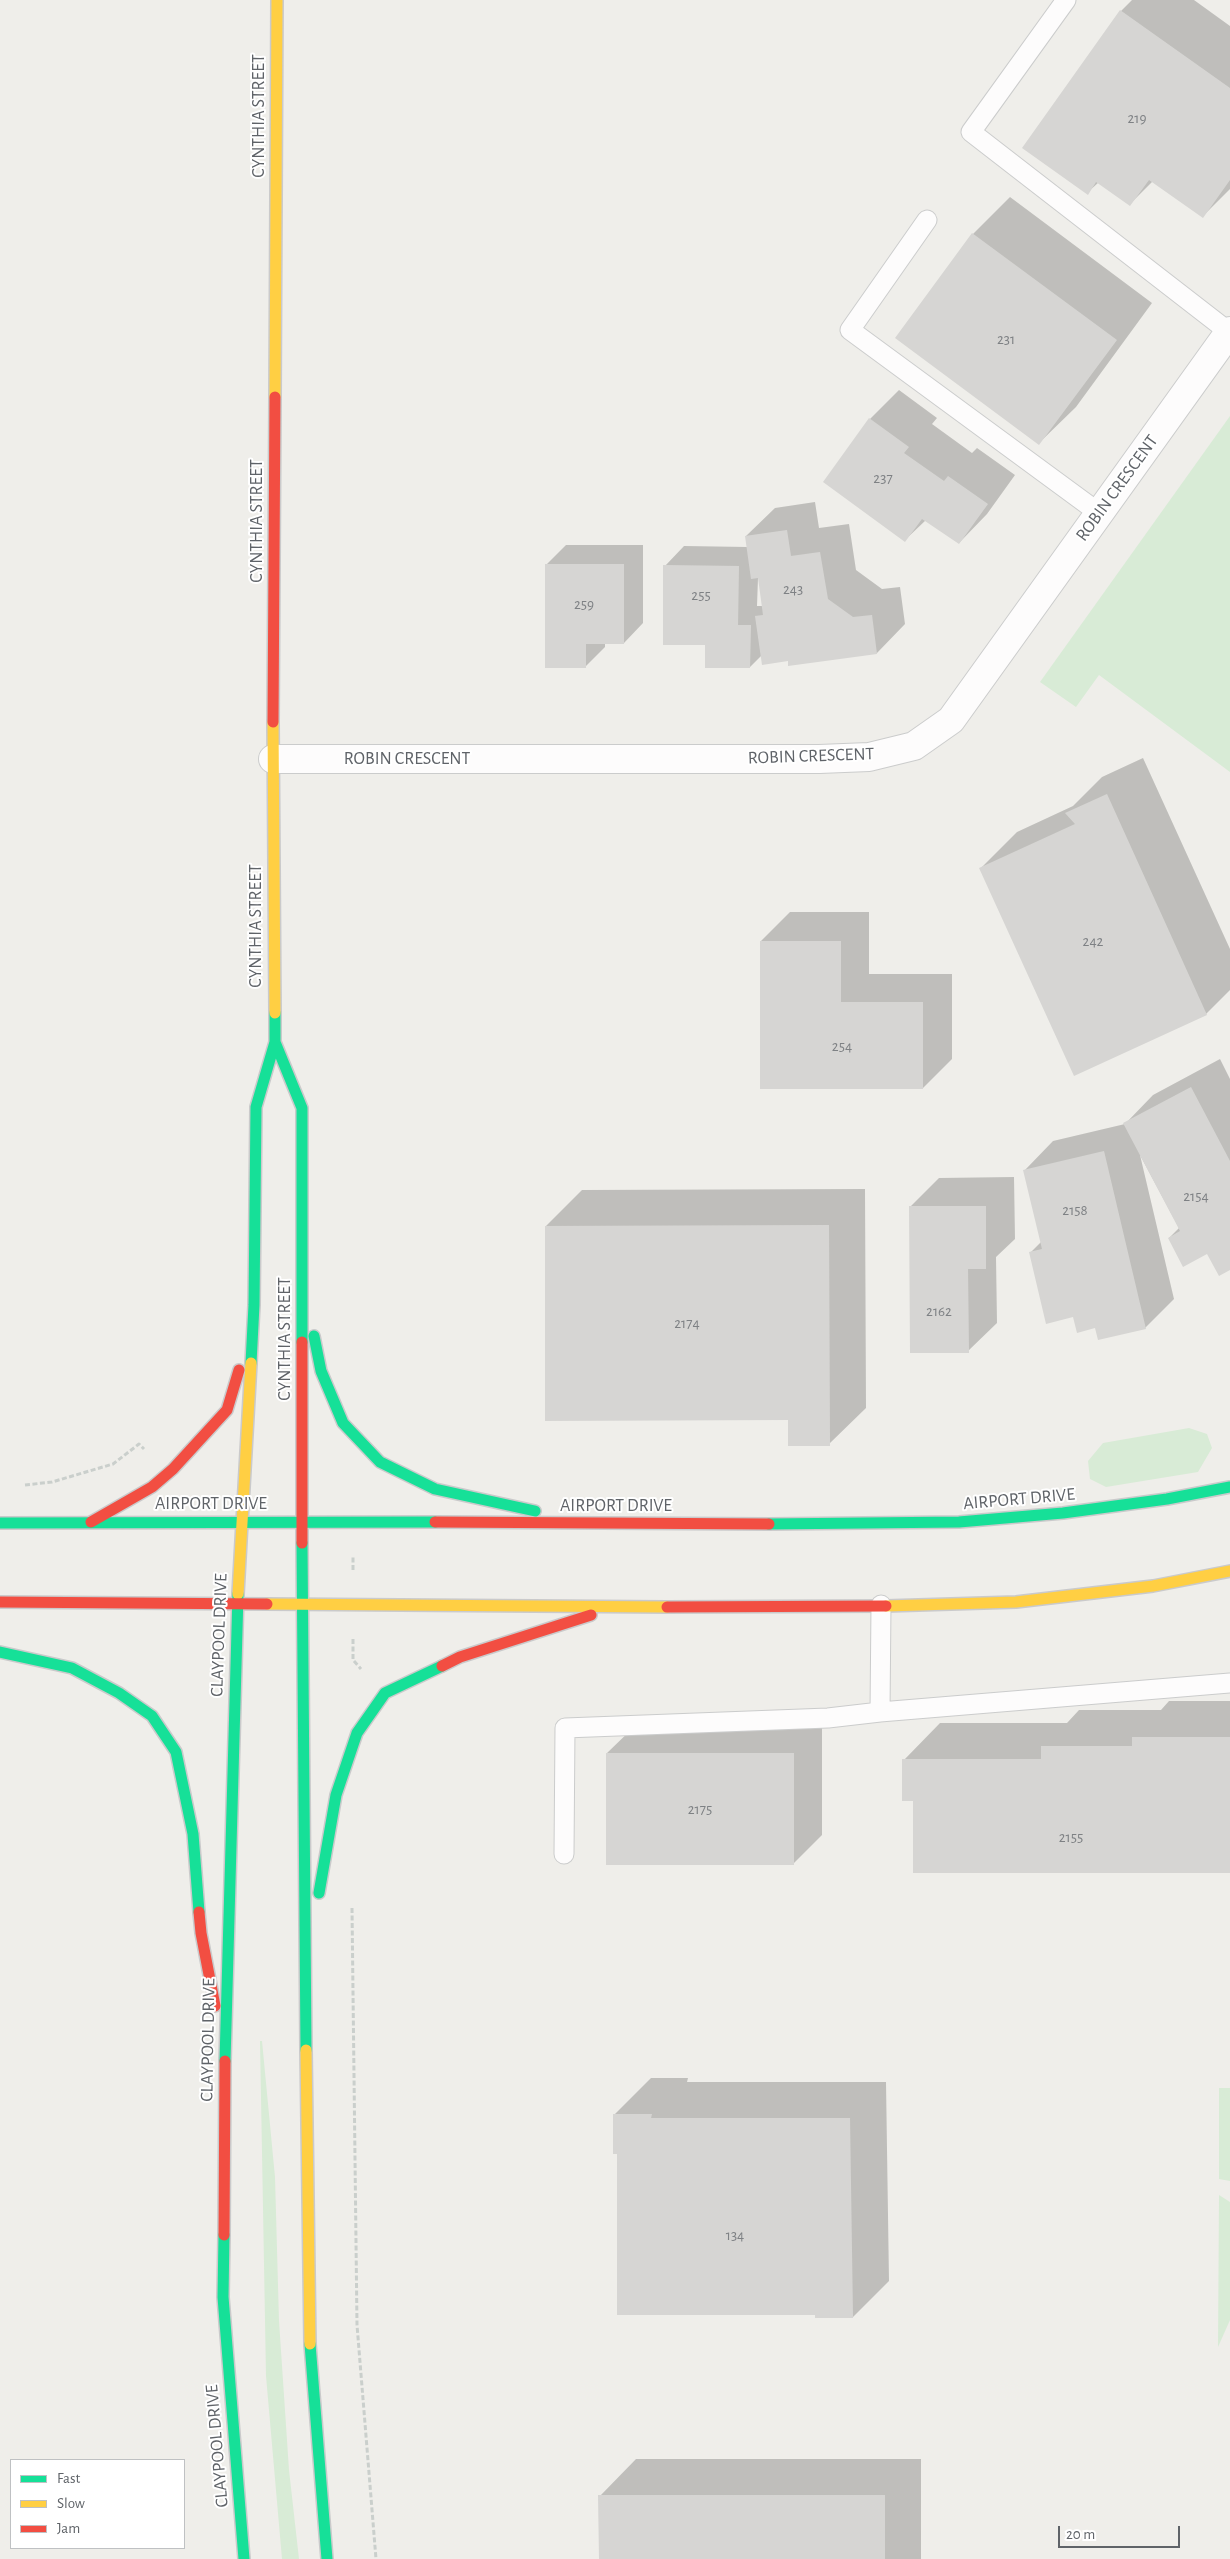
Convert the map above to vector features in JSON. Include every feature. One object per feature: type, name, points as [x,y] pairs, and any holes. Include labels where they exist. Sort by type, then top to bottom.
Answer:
[{"type":"main road","name":"CYNTHIA STREET","points":[[241,1521],[254,1305],[256,1107],[274,1042],[273,759],[277,0]]},
{"type":"main road","name":"CYNTHIA STREET","points":[[274,1042],[302,1108],[302,1522]]},
{"type":"main road","points":[[302,1280],[321,1371],[343,1423],[380,1462],[435,1489],[514,1508],[618,1524]]},
{"type":"main road","points":[[90,1522],[159,1481],[173,1469],[227,1410],[241,1363],[254,1305]]},
{"type":"main road","name":"AIRPORT DRIVE","points":[[0,1523],[241,1521],[618,1524],[959,1522],[1082,1511],[1167,1500],[1230,1487]]},
{"type":"main road","name":"CLAYPOOL DRIVE","points":[[241,1521],[237,1604],[225,2055],[223,2297],[244,2559]]},
{"type":"main road","points":[[302,1522],[308,2300],[312,2381],[327,2559]]},
{"type":"main road","points":[[0,1602],[303,1606],[881,1606],[1016,1602],[1153,1586],[1230,1571]]},
{"type":"main road","points":[[305,2007],[322,1865],[336,1795],[357,1733],[385,1693],[460,1657],[619,1607]]},
{"type":"main road","points":[[0,1652],[72,1668],[119,1693],[152,1716],[176,1752],[193,1834],[201,1933],[225,2055]]},
{"type":"street","name":"ROBIN CRESCENT","points":[[273,759],[819,759],[869,757],[914,746],[951,720],[1229,332]]},
{"type":"lane","points":[[1066,0],[971,132],[1229,332]]},
{"type":"lane","points":[[928,220],[850,330],[1099,513]]},
{"type":"lane","points":[[880,1712],[881,1606]]},
{"type":"lane","points":[[564,1854],[565,1728],[828,1718],[1230,1682]]},
{"type":"path","points":[[353,1522],[353,1660],[385,1693]]},
{"type":"path","points":[[352,1905],[357,2325],[376,2559]]},
{"type":"green space","points":[[1230,416],[1230,772],[1099,675],[1076,707],[1040,682]]},
{"type":"green space","points":[[1189,1428],[1207,1434],[1212,1448],[1198,1472],[1106,1487],[1090,1479],[1088,1461],[1103,1443]]},
{"type":"green space","points":[[260,2041],[262,2041],[275,2177],[279,2321],[289,2470],[299,2559],[282,2559],[266,2376]]},
{"type":"green space","points":[[1219,2088],[1230,2088],[1230,2181],[1219,2179]]},
{"type":"green space","points":[[1219,2195],[1230,2202],[1230,2320],[1218,2347]]},
{"type":"building","points":[[1120,10],[1230,88],[1230,180],[1203,218],[1149,180],[1130,206],[1096,182],[1088,195],[1022,148]]},
{"type":"building","points":[[972,233],[1117,340],[1039,445],[895,338]]},
{"type":"building","points":[[869,418],[909,447],[904,453],[944,481],[948,476],[988,504],[959,544],[922,519],[905,542],[823,482]]},
{"type":"building","points":[[787,530],[791,556],[820,552],[828,599],[853,617],[872,615],[877,654],[788,666],[788,661],[762,665],[755,616],[763,615],[758,578],[751,579],[745,536]]},
{"type":"building","points":[[545,564],[624,564],[624,644],[586,644],[586,668],[545,668]]},
{"type":"building","points":[[663,565],[739,566],[738,625],[751,625],[750,668],[705,668],[705,645],[663,645]]},
{"type":"building","points":[[1107,794],[1207,1015],[1074,1076],[979,868],[1075,824],[1065,813]]},
{"type":"building","points":[[760,941],[841,941],[841,1002],[923,1002],[923,1089],[760,1089]]},
{"type":"building","points":[[1191,1087],[1230,1161],[1230,1270],[1219,1276],[1207,1254],[1183,1267],[1168,1238],[1180,1231],[1123,1123]]},
{"type":"building","points":[[1104,1151],[1146,1329],[1098,1340],[1095,1328],[1077,1333],[1073,1317],[1046,1324],[1029,1252],[1042,1249],[1023,1170]]},
{"type":"building","points":[[909,1206],[986,1206],[986,1269],[968,1269],[969,1353],[910,1353]]},
{"type":"building","points":[[829,1225],[830,1446],[788,1446],[788,1420],[545,1421],[545,1226]]},
{"type":"building","points":[[1132,1737],[1230,1737],[1230,1873],[913,1873],[913,1801],[902,1801],[902,1759],[1041,1759],[1041,1746],[1132,1746]]},
{"type":"building","points":[[606,1753],[794,1753],[794,1865],[606,1865]]},
{"type":"building","points":[[613,2114],[652,2114],[651,2118],[850,2118],[853,2318],[815,2318],[815,2315],[617,2315],[617,2154],[613,2154]]},
{"type":"building","points":[[598,2495],[885,2495],[885,2559],[599,2559]]},
{"type":"traffic: fast","points":[[251,1363],[254,1305],[256,1107],[275,1042],[275,1013]]},
{"type":"traffic: fast","points":[[275,1042],[302,1108],[302,1342]]},
{"type":"traffic: fast","points":[[314,1336],[321,1371],[343,1423],[380,1462],[435,1489],[535,1511]]},
{"type":"traffic: fast","points":[[769,1524],[959,1522],[1063,1513],[1167,1499],[1230,1487]]},
{"type":"traffic: fast","points":[[0,1523],[435,1522]]},
{"type":"traffic: fast","points":[[302,1543],[306,2050]]},
{"type":"traffic: fast","points":[[225,2061],[238,1594]]},
{"type":"traffic: fast","points":[[0,1652],[72,1668],[119,1693],[152,1716],[176,1752],[193,1834],[199,1912]]},
{"type":"traffic: fast","points":[[319,1893],[336,1795],[357,1733],[385,1693],[442,1666]]},
{"type":"traffic: fast","points":[[224,2235],[223,2297],[244,2559]]},
{"type":"traffic: fast","points":[[310,2344],[327,2559]]},
{"type":"traffic: slow","points":[[275,397],[277,0]]},
{"type":"traffic: slow","points":[[273,722],[275,1013]]},
{"type":"traffic: slow","points":[[238,1594],[251,1363]]},
{"type":"traffic: slow","points":[[886,1606],[1016,1602],[1153,1586],[1230,1571]]},
{"type":"traffic: slow","points":[[267,1604],[667,1607]]},
{"type":"traffic: slow","points":[[306,2050],[310,2344]]},
{"type":"traffic: jam","points":[[273,722],[275,397]]},
{"type":"traffic: jam","points":[[302,1342],[302,1543]]},
{"type":"traffic: jam","points":[[91,1522],[152,1487],[173,1469],[227,1410],[239,1370]]},
{"type":"traffic: jam","points":[[435,1522],[769,1524]]},
{"type":"traffic: jam","points":[[0,1602],[267,1604]]},
{"type":"traffic: jam","points":[[667,1607],[886,1606]]},
{"type":"traffic: jam","points":[[442,1666],[460,1657],[591,1615]]},
{"type":"traffic: jam","points":[[199,1912],[201,1933],[215,2006]]},
{"type":"traffic: jam","points":[[224,2235],[225,2061]]}]
